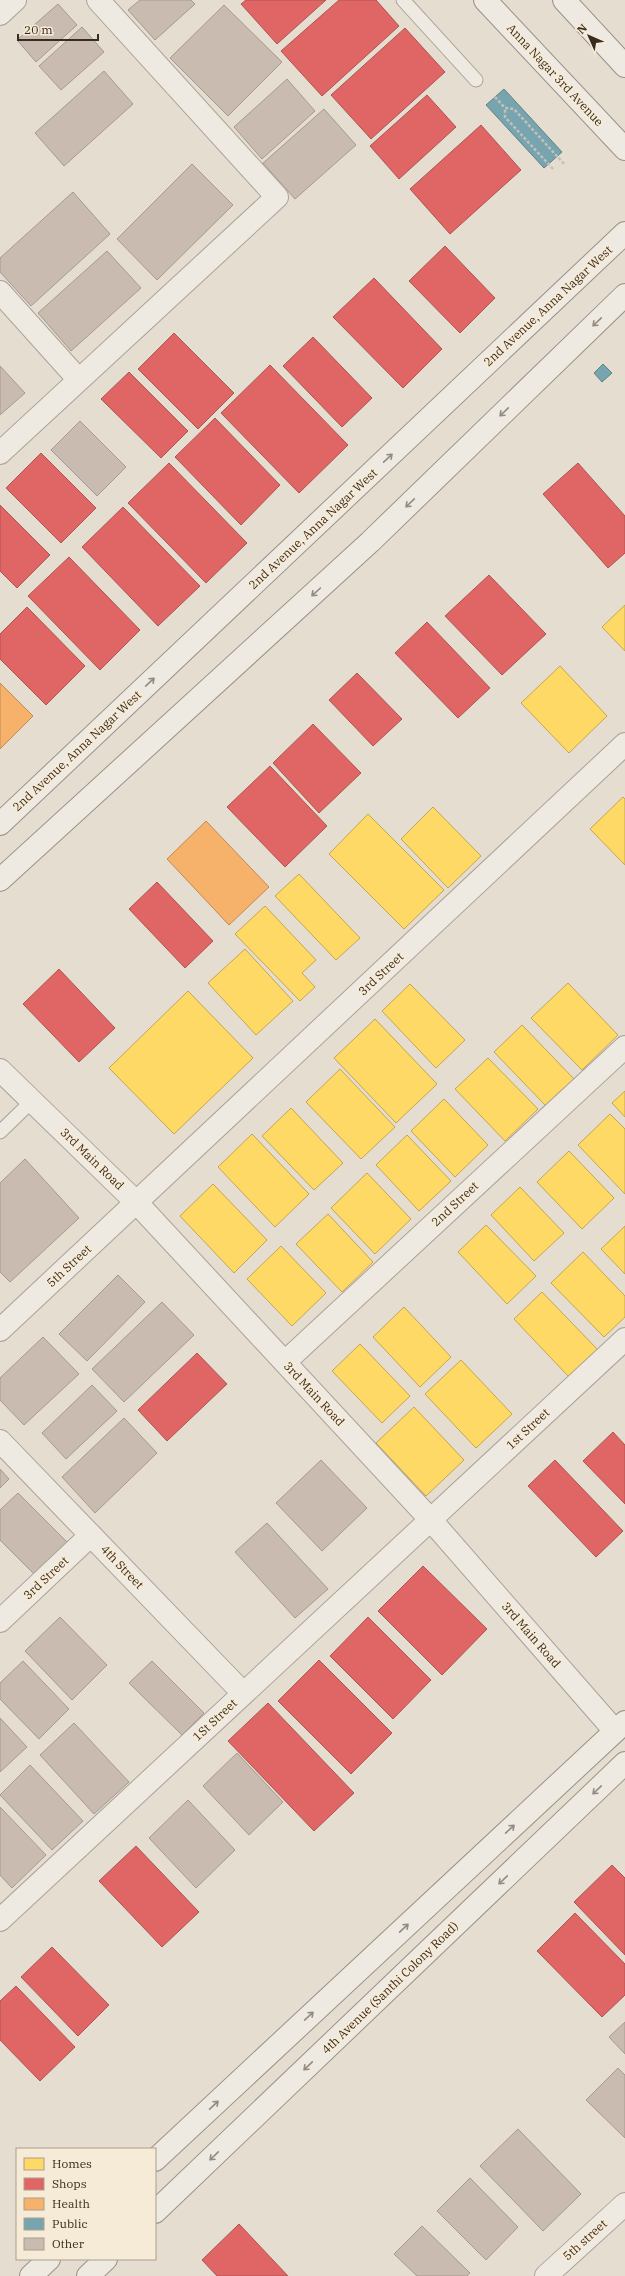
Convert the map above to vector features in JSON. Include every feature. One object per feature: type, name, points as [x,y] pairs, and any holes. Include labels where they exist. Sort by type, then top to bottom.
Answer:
[{"type":"street","points":[[0,14],[15,0]]},
{"type":"street","points":[[0,453],[277,197],[98,0]]},
{"type":"street","name":"Anna Nagar 3rd Avenue","points":[[485,0],[625,149]]},
{"type":"street","points":[[564,0],[625,66]]},
{"type":"street","name":"2nd Avenue, Anna Nagar West","points":[[0,824],[625,233]]},
{"type":"street","points":[[0,292],[79,380]]},
{"type":"street","points":[[0,880],[370,542],[625,295]]},
{"type":"street","name":"3rd Street","points":[[137,1203],[625,744]]},
{"type":"street","name":"2nd Street","points":[[284,1362],[625,1047]]},
{"type":"street","name":"3rd Main Road","points":[[0,1070],[137,1203],[430,1519],[622,1732]]},
{"type":"street","name":"5th Street","points":[[0,1330],[137,1203]]},
{"type":"street","name":"1st Street","points":[[430,1519],[625,1339]]},
{"type":"street","name":"4th Street","points":[[0,1441],[243,1694]]},
{"type":"street","name":"1St Street","points":[[0,1920],[430,1519]]},
{"type":"street","name":"3rd Street","points":[[0,1621],[91,1535]]},
{"type":"street","points":[[156,2159],[622,1732]]},
{"type":"street","name":"4th Avenue (Santhi Colony Road)","points":[[156,2211],[625,1763]]},
{"type":"street","name":"5th street","points":[[546,2276],[625,2204]]},
{"type":"street","points":[[31,2276],[48,2260]]},
{"type":"street","points":[[88,2276],[105,2260]]},
{"type":"lane","points":[[403,0],[476,80]]},
{"type":"lane","points":[[0,1132],[32,1101]]},
{"type":"path","points":[[495,97],[505,108],[514,109],[565,165]]},
{"type":"path","points":[[505,108],[505,117],[553,169]]},
{"type":"building: Homes","points":[[625,605],[625,651],[602,627]]},
{"type":"building: Homes","points":[[560,666],[607,716],[569,753],[521,703]]},
{"type":"building: Homes","points":[[623,797],[625,799],[625,865],[590,829]]},
{"type":"building: Homes","points":[[433,807],[481,856],[448,888],[401,839]]},
{"type":"building: Homes","points":[[368,814],[444,890],[404,929],[329,854]]},
{"type":"building: Homes","points":[[299,874],[360,938],[336,960],[275,896]]},
{"type":"building: Homes","points":[[265,906],[316,960],[302,973],[315,987],[300,1001],[235,934]]},
{"type":"building: Homes","points":[[245,949],[293,1001],[256,1035],[208,983]]},
{"type":"building: Homes","points":[[568,983],[618,1035],[582,1070],[531,1018]]},
{"type":"building: Homes","points":[[410,984],[465,1040],[436,1068],[382,1011]]},
{"type":"building: Homes","points":[[188,991],[253,1058],[174,1134],[109,1068]]},
{"type":"building: Homes","points":[[375,1019],[437,1084],[396,1123],[334,1058]]},
{"type":"building: Homes","points":[[522,1025],[575,1080],[547,1107],[494,1052]]},
{"type":"building: Homes","points":[[488,1058],[538,1109],[505,1141],[455,1089]]},
{"type":"building: Homes","points":[[340,1069],[395,1127],[361,1159],[306,1102]]},
{"type":"building: Homes","points":[[625,1091],[625,1117],[612,1103]]},
{"type":"building: Homes","points":[[444,1099],[488,1145],[455,1177],[411,1131]]},
{"type":"building: Homes","points":[[291,1108],[343,1163],[314,1190],[262,1136]]},
{"type":"building: Homes","points":[[610,1114],[625,1129],[625,1194],[578,1145]]},
{"type":"building: Homes","points":[[252,1134],[309,1194],[275,1227],[218,1167]]},
{"type":"building: Homes","points":[[407,1135],[451,1181],[419,1211],[376,1165]]},
{"type":"building: Homes","points":[[569,1151],[614,1198],[582,1229],[537,1182]]},
{"type":"building: Homes","points":[[367,1173],[411,1219],[375,1254],[331,1208]]},
{"type":"building: Homes","points":[[213,1184],[267,1240],[234,1273],[180,1216]]},
{"type":"building: Homes","points":[[520,1187],[564,1233],[534,1261],[491,1215]]},
{"type":"building: Homes","points":[[328,1214],[373,1262],[342,1292],[296,1244]]},
{"type":"building: Homes","points":[[486,1225],[536,1276],[507,1304],[458,1252]]},
{"type":"building: Homes","points":[[625,1226],[625,1274],[601,1249]]},
{"type":"building: Homes","points":[[281,1246],[326,1293],[292,1326],[247,1279]]},
{"type":"building: Homes","points":[[583,1252],[625,1296],[625,1317],[604,1337],[551,1283]]},
{"type":"building: Homes","points":[[542,1292],[598,1350],[569,1377],[514,1319]]},
{"type":"building: Homes","points":[[404,1307],[451,1357],[420,1387],[373,1337]]},
{"type":"building: Homes","points":[[360,1344],[410,1396],[382,1423],[332,1371]]},
{"type":"building: Homes","points":[[461,1360],[512,1414],[476,1448],[425,1394]]},
{"type":"building: Homes","points":[[414,1407],[464,1460],[426,1496],[376,1443]]},
{"type":"building: Shops","points":[[246,0],[326,0],[277,44],[241,4]]},
{"type":"building: Shops","points":[[339,0],[376,0],[399,26],[322,96],[281,51]]},
{"type":"building: Shops","points":[[405,28],[445,72],[371,139],[331,95]]},
{"type":"building: Shops","points":[[427,95],[456,127],[399,179],[370,146]]},
{"type":"building: Shops","points":[[481,125],[521,170],[450,234],[410,189]]},
{"type":"building: Shops","points":[[445,246],[495,298],[460,333],[409,281]]},
{"type":"building: Shops","points":[[374,278],[442,349],[403,388],[333,317]]},
{"type":"building: Shops","points":[[174,333],[234,393],[198,429],[138,369]]},
{"type":"building: Shops","points":[[313,337],[372,398],[342,427],[283,366]]},
{"type":"building: Shops","points":[[270,365],[348,445],[299,493],[221,413]]},
{"type":"building: Shops","points":[[129,372],[188,431],[161,458],[101,399]]},
{"type":"building: Shops","points":[[215,418],[280,485],[241,525],[175,457]]},
{"type":"building: Shops","points":[[41,453],[96,508],[61,543],[6,488]]},
{"type":"building: Shops","points":[[169,463],[247,543],[206,583],[128,503]]},
{"type":"building: Shops","points":[[578,463],[625,516],[625,553],[608,568],[543,494]]},
{"type":"building: Shops","points":[[0,505],[50,555],[17,588],[0,571]]},
{"type":"building: Shops","points":[[123,507],[200,586],[158,626],[82,547]]},
{"type":"building: Shops","points":[[69,557],[140,630],[100,670],[28,596]]},
{"type":"building: Shops","points":[[489,575],[546,634],[502,675],[445,616]]},
{"type":"building: Shops","points":[[27,607],[85,666],[46,705],[0,659],[0,634]]},
{"type":"building: Shops","points":[[427,622],[490,688],[458,718],[395,653]]},
{"type":"building: Shops","points":[[357,673],[402,719],[373,746],[329,700]]},
{"type":"building: Shops","points":[[313,724],[361,773],[319,813],[273,763]]},
{"type":"building: Shops","points":[[270,766],[327,826],[285,867],[227,807]]},
{"type":"building: Shops","points":[[157,882],[213,941],[185,968],[129,909]]},
{"type":"building: Shops","points":[[59,969],[115,1028],[79,1062],[23,1004]]},
{"type":"building: Shops","points":[[197,1353],[227,1384],[167,1441],[138,1410]]},
{"type":"building: Shops","points":[[613,1432],[625,1445],[625,1504],[583,1461]]},
{"type":"building: Shops","points":[[555,1460],[623,1531],[596,1557],[528,1486]]},
{"type":"building: Shops","points":[[423,1566],[487,1629],[442,1675],[378,1611]]},
{"type":"building: Shops","points":[[368,1617],[431,1680],[393,1719],[330,1656]]},
{"type":"building: Shops","points":[[319,1660],[392,1733],[351,1774],[278,1701]]},
{"type":"building: Shops","points":[[268,1703],[354,1793],[314,1831],[228,1741]]},
{"type":"building: Shops","points":[[136,1846],[199,1912],[162,1947],[99,1881]]},
{"type":"building: Shops","points":[[612,1865],[625,1878],[625,1955],[574,1902]]},
{"type":"building: Shops","points":[[575,1913],[625,1964],[625,1995],[602,2017],[537,1951]]},
{"type":"building: Shops","points":[[52,1947],[109,2005],[78,2036],[21,1977]]},
{"type":"building: Shops","points":[[16,1986],[75,2047],[40,2081],[0,2040],[0,2001]]},
{"type":"building: Shops","points":[[239,2224],[288,2276],[217,2276],[202,2260]]},
{"type":"building: Health","points":[[0,683],[33,716],[0,749]]},
{"type":"building: Health","points":[[206,821],[269,887],[229,925],[167,859]]},
{"type":"building: Public","points":[[504,89],[562,152],[544,168],[486,105]]},
{"type":"building: Public","points":[[603,364],[612,373],[602,382],[594,373]]},
{"type":"building: Other","points":[[140,0],[191,0],[195,4],[155,40],[128,10]]},
{"type":"building: Other","points":[[58,4],[77,25],[36,62],[17,40]]},
{"type":"building: Other","points":[[224,5],[282,62],[228,116],[170,58]]},
{"type":"building: Other","points":[[82,27],[104,52],[61,90],[39,66]]},
{"type":"building: Other","points":[[104,71],[133,104],[64,166],[35,133]]},
{"type":"building: Other","points":[[287,79],[315,111],[262,159],[234,127]]},
{"type":"building: Other","points":[[324,109],[356,145],[295,199],[263,163]]},
{"type":"building: Other","points":[[192,164],[233,205],[157,280],[117,239]]},
{"type":"building: Other","points":[[73,192],[110,234],[31,306],[0,272],[0,258]]},
{"type":"building: Other","points":[[107,251],[141,288],[71,351],[38,313]]},
{"type":"building: Other","points":[[0,366],[25,393],[0,415]]},
{"type":"building: Other","points":[[80,421],[126,467],[97,496],[51,450]]},
{"type":"building: Other","points":[[25,1159],[79,1218],[10,1282],[0,1272],[0,1183]]},
{"type":"building: Other","points":[[118,1275],[145,1302],[87,1361],[59,1334]]},
{"type":"building: Other","points":[[162,1302],[194,1335],[124,1402],[92,1369]]},
{"type":"building: Other","points":[[43,1337],[79,1374],[24,1425],[0,1400],[0,1378]]},
{"type":"building: Other","points":[[92,1385],[117,1411],[66,1459],[42,1433]]},
{"type":"building: Other","points":[[124,1418],[157,1453],[95,1513],[62,1477]]},
{"type":"building: Other","points":[[321,1460],[367,1508],[322,1551],[276,1503]]},
{"type":"building: Other","points":[[0,1469],[9,1479],[0,1488]]},
{"type":"building: Other","points":[[18,1493],[69,1544],[36,1576],[0,1540],[0,1510]]},
{"type":"building: Other","points":[[267,1523],[328,1589],[295,1618],[235,1552]]},
{"type":"building: Other","points":[[60,1617],[107,1665],[72,1700],[25,1651]]},
{"type":"building: Other","points":[[23,1661],[69,1709],[39,1739],[0,1699],[0,1683]]},
{"type":"building: Other","points":[[152,1661],[204,1713],[182,1735],[129,1683]]},
{"type":"building: Other","points":[[0,1718],[27,1747],[0,1772]]},
{"type":"building: Other","points":[[74,1723],[129,1782],[94,1814],[40,1755]]},
{"type":"building: Other","points":[[237,1753],[283,1802],[249,1835],[203,1786]]},
{"type":"building: Other","points":[[30,1765],[83,1821],[52,1850],[0,1795]]},
{"type":"building: Other","points":[[188,1800],[235,1850],[196,1888],[149,1838]]},
{"type":"building: Other","points":[[0,1807],[46,1855],[12,1888],[0,1875]]},
{"type":"building: Other","points":[[625,2022],[625,2054],[609,2037]]},
{"type":"building: Other","points":[[618,2068],[625,2075],[625,2138],[586,2100]]},
{"type":"building: Other","points":[[518,2129],[581,2194],[543,2231],[480,2166]]},
{"type":"building: Other","points":[[470,2178],[518,2227],[486,2260],[437,2211]]},
{"type":"building: Other","points":[[422,2226],[470,2273],[467,2276],[417,2276],[394,2254]]}]
